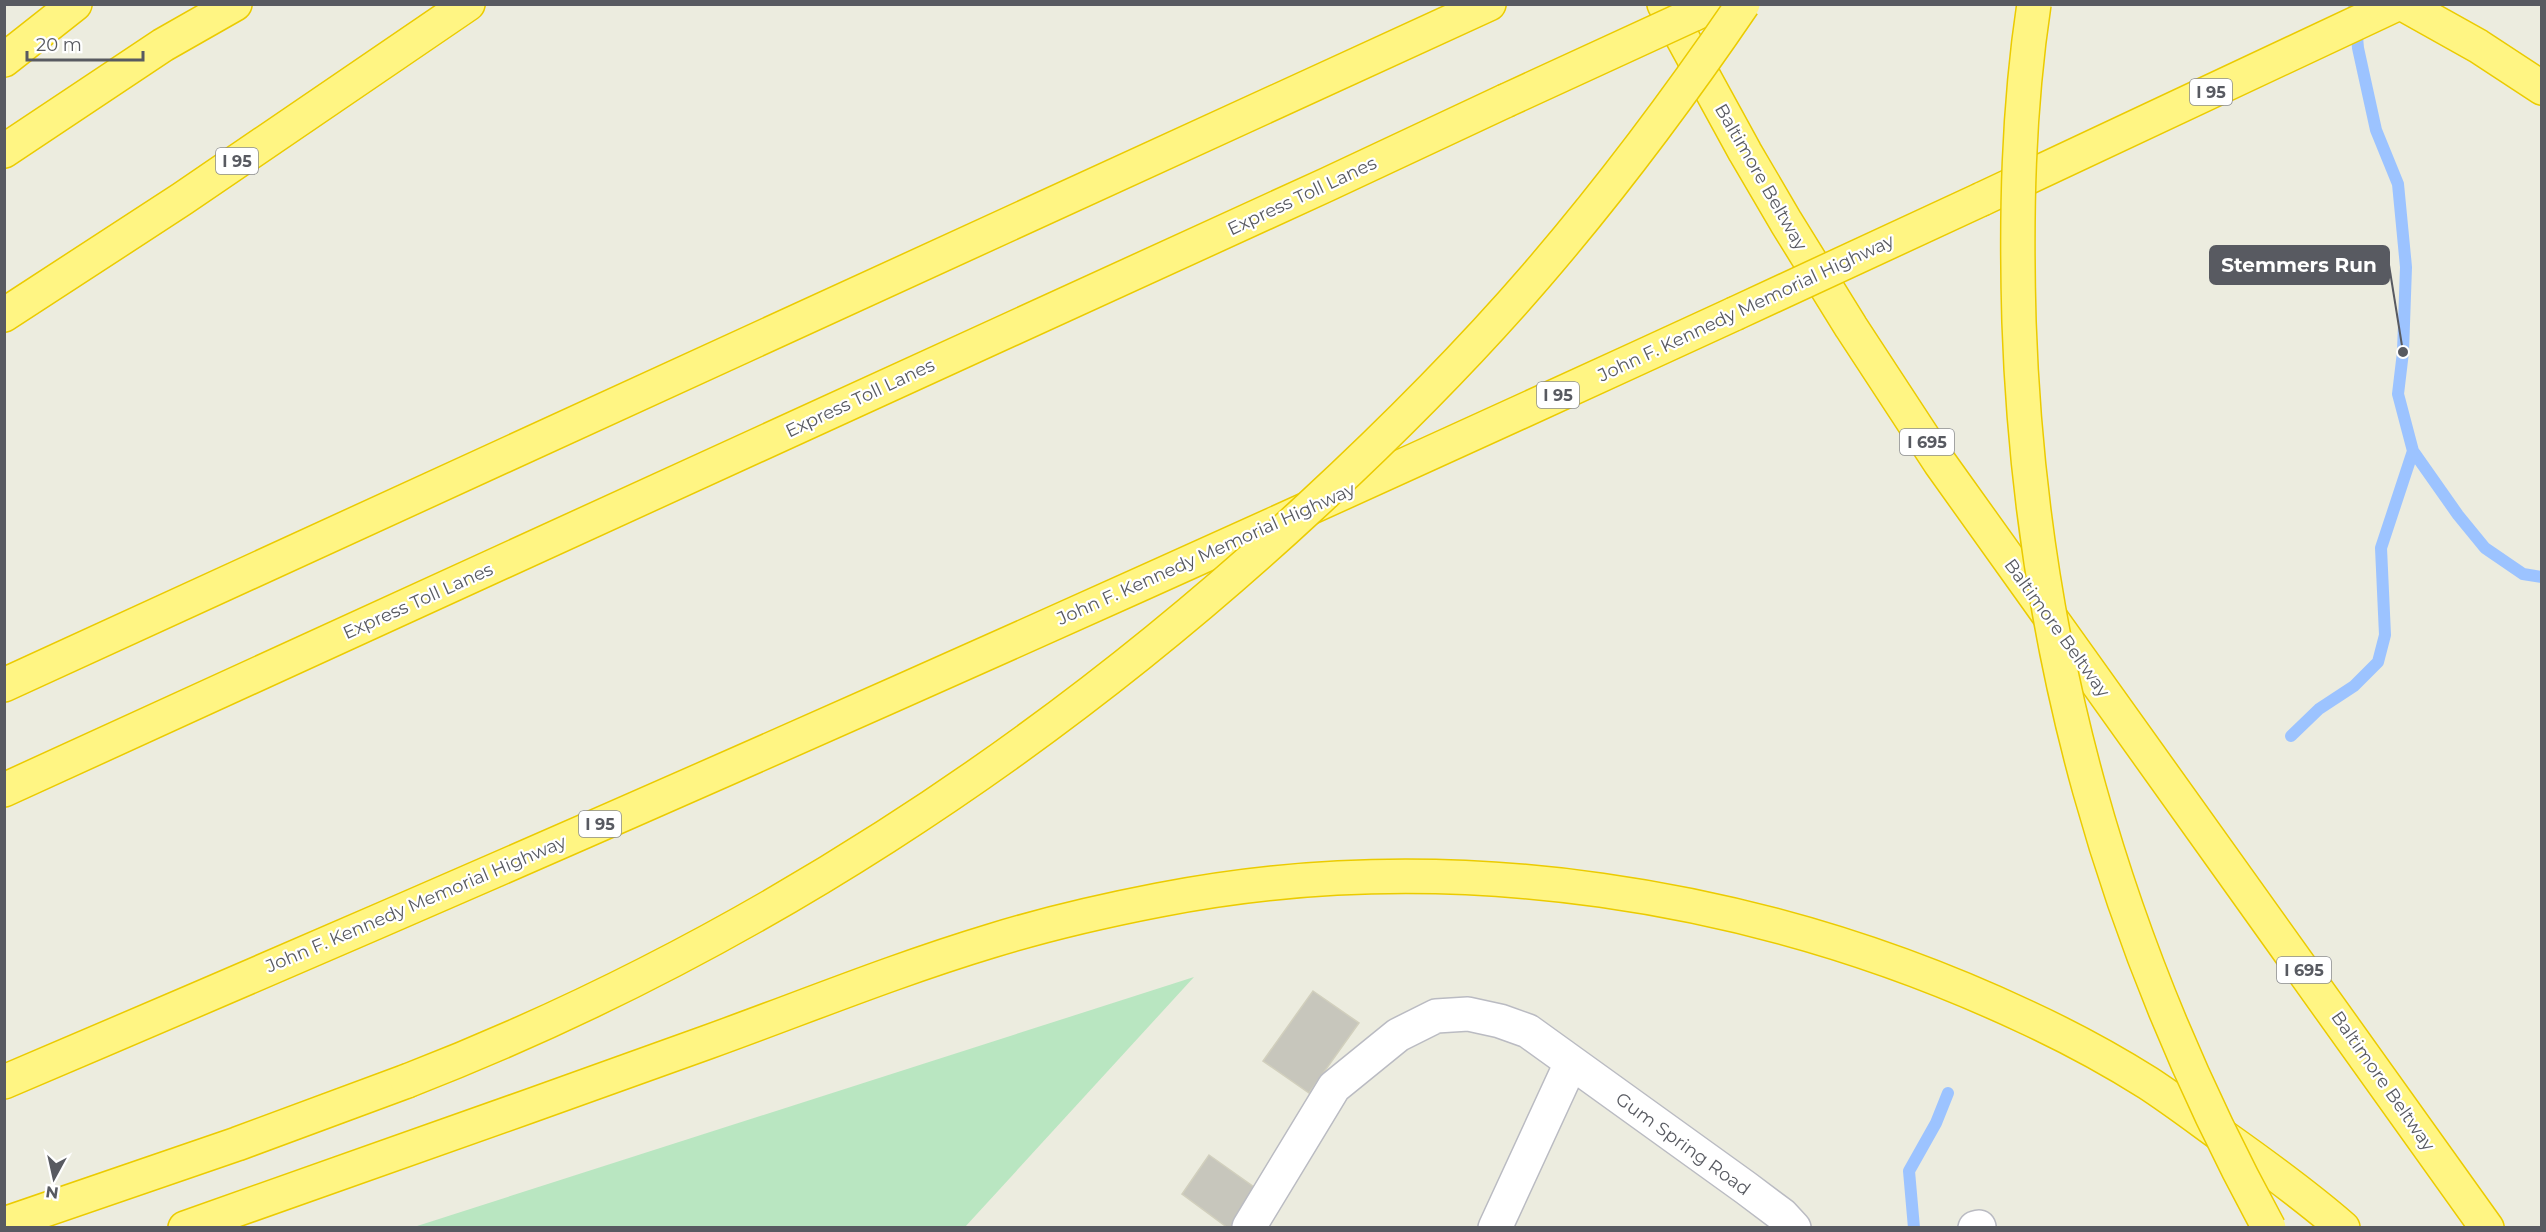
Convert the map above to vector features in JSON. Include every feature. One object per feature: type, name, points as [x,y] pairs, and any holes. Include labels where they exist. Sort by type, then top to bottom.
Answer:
[{"type":"highway","points":[[4,60],[75,4]]},
{"type":"highway","points":[[4,152],[163,45],[235,4]]},
{"type":"highway","name":"I 95","points":[[4,315],[182,199],[468,4]]},
{"type":"highway","name":"Baltimore Beltway","points":[[1664,4],[1739,142],[1786,222],[1940,463],[2487,1227]]},
{"type":"highway","name":"Express Toll Lanes","points":[[4,790],[1326,185],[1715,4]]},
{"type":"highway","points":[[4,1224],[237,1144],[407,1081],[462,1059],[621,987],[813,882],[903,826],[1009,754],[1162,638],[1253,560],[1372,450],[1479,340],[1537,275],[1599,199],[1743,4]]},
{"type":"highway","points":[[2034,4],[2024,87],[2019,157],[2019,296],[2024,427],[2040,565],[2051,630],[2082,771],[2124,906],[2175,1037],[2235,1164],[2269,1227]]},
{"type":"highway","name":"John F. Kennedy Memorial Highway","points":[[4,1082],[924,681],[1493,425],[2397,4]]},
{"type":"highway","points":[[2403,4],[2478,46],[2541,88]]},
{"type":"highway","points":[[4,685],[1477,10]]},
{"type":"highway","points":[[185,1227],[708,1042],[933,959],[1032,928],[1161,899],[1228,888],[1341,879],[1408,877],[1476,878],[1537,883],[1663,900],[1795,931],[1912,969],[2028,1018],[2145,1081],[2304,1194],[2343,1227]]},
{"type":"street","name":"Gum Spring Road","points":[[1249,1227],[1334,1087],[1398,1035],[1436,1016],[1468,1014],[1500,1021],[1528,1031],[1746,1188],[1794,1227]]},
{"type":"street","points":[[1496,1227],[1571,1063]]},
{"type":"green space","points":[[1194,977],[965,1227],[414,1227]]},
{"type":"building","points":[[1313,991],[1359,1023],[1309,1093],[1263,1061]]},
{"type":"building","points":[[1209,1155],[1261,1192],[1236,1228],[1228,1228],[1182,1194]]},
{"type":"waterway","points":[[2354,4],[2358,48],[2376,130],[2398,184],[2406,267],[2403,352],[2398,394],[2413,451],[2458,515],[2485,548],[2523,574],[2542,577]]},
{"type":"waterway","points":[[2291,736],[2319,709],[2354,686],[2378,662],[2385,635],[2381,548],[2413,451]]},
{"type":"waterway","points":[[1914,1228],[1909,1171],[1936,1123],[1948,1093]]},
{"type":"place","name":"Stemmers Run","points":[[2403,352]]}]
